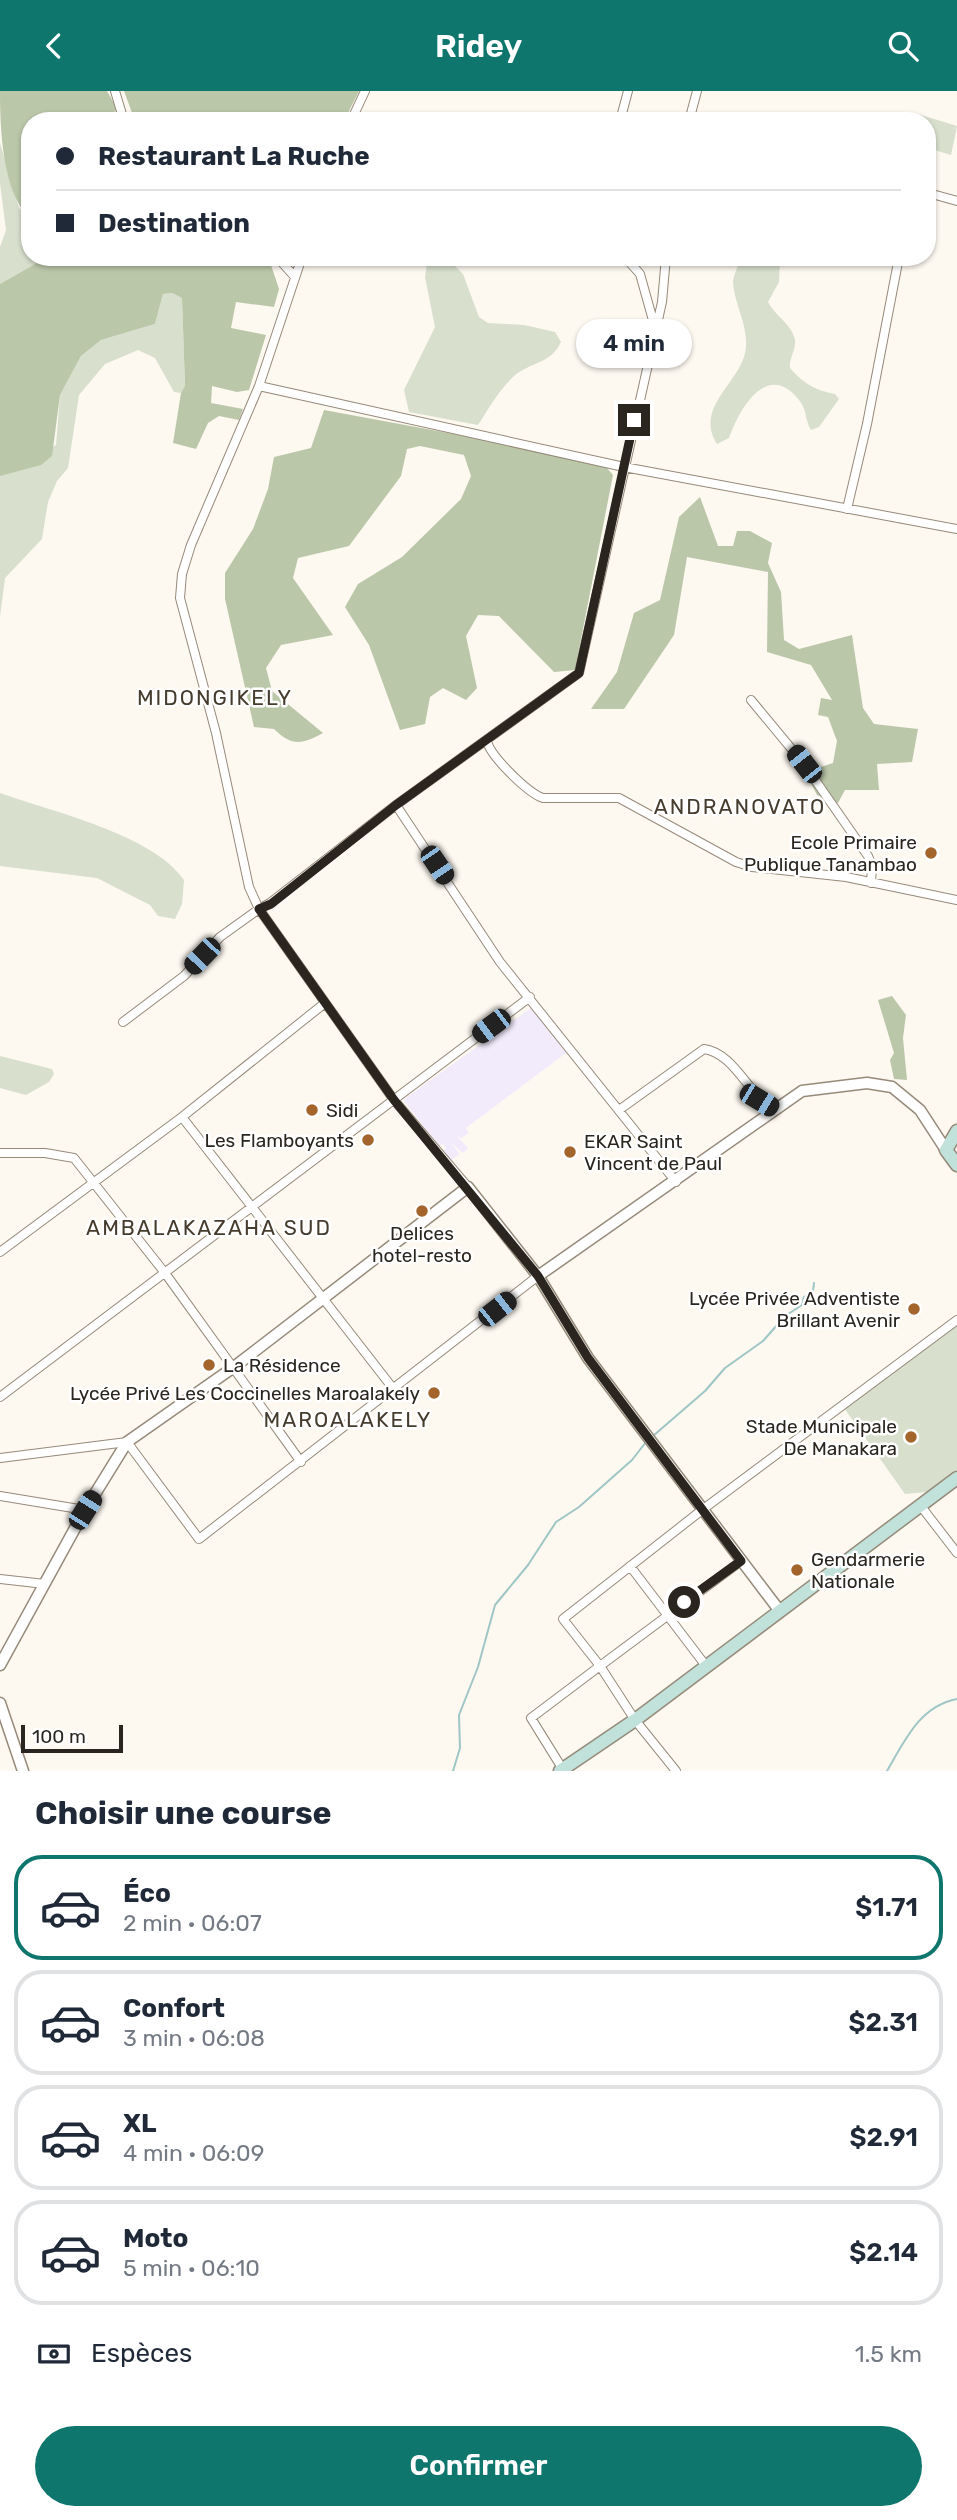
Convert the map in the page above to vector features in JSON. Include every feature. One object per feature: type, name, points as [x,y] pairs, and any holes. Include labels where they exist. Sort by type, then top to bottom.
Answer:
[{"type":"main road","points":[[957,1131],[946,1150],[957,1165]]},
{"type":"main road","points":[[561,1770],[635,1720],[957,1478]]},
{"type":"street","points":[[115,91],[121,112]]},
{"type":"street","points":[[355,112],[365,91]]},
{"type":"street","points":[[622,112],[628,91]]},
{"type":"street","points":[[691,112],[697,91]]},
{"type":"street","points":[[936,195],[957,201]]},
{"type":"street","points":[[285,266],[295,277]]},
{"type":"street","points":[[299,266],[259,386],[191,545],[182,574],[180,598],[216,733],[249,887],[259,909],[394,1100],[468,1187],[538,1276],[588,1358],[779,1610]]},
{"type":"street","points":[[633,266],[640,274],[655,326]]},
{"type":"street","points":[[123,1022],[184,975],[220,937],[259,909],[271,904],[396,805],[579,673],[662,302],[665,266]]},
{"type":"street","points":[[846,509],[867,424],[898,266]]},
{"type":"street","points":[[259,386],[624,467],[957,529]]},
{"type":"street","points":[[751,700],[804,764],[868,856],[872,866],[871,883]]},
{"type":"street","points":[[486,741],[489,750],[535,796],[570,800],[620,798],[736,862],[752,867],[871,883],[957,900]]},
{"type":"street","points":[[396,805],[500,962],[676,1182]]},
{"type":"street","points":[[0,1397],[530,997]]},
{"type":"street","points":[[0,1252],[92,1180],[182,1117],[325,1003]]},
{"type":"street","points":[[619,1110],[704,1049],[722,1055],[759,1100],[773,1109]]},
{"type":"street","points":[[127,1442],[199,1539],[395,1391],[538,1276],[676,1182],[773,1109],[802,1091],[867,1083],[891,1087],[920,1110],[946,1150]]},
{"type":"street","points":[[182,1117],[395,1391]]},
{"type":"street","points":[[0,1153],[45,1153],[75,1158],[165,1273],[301,1462]]},
{"type":"street","points":[[0,1665],[85,1510],[127,1442],[324,1300],[468,1187]]},
{"type":"street","points":[[676,1771],[635,1720],[600,1666],[563,1619],[702,1510],[957,1320]]},
{"type":"street","points":[[0,1458],[127,1442]]},
{"type":"street","points":[[0,1496],[85,1510]]},
{"type":"street","points":[[920,1505],[957,1553]]},
{"type":"street","points":[[561,1770],[531,1718],[741,1561]]},
{"type":"street","points":[[630,1566],[706,1665]]},
{"type":"street","points":[[0,1579],[45,1584]]},
{"type":"street","points":[[0,1703],[24,1771]]},
{"type":"shaded area","points":[[531,1008],[566,1053],[466,1128],[469,1133],[461,1138],[456,1135],[468,1148],[463,1153],[449,1141],[460,1154],[450,1161],[442,1152],[446,1148],[443,1144],[439,1146],[403,1100]]},
{"type":"green space","points":[[0,91],[107,91],[118,110],[21,112],[21,207],[8,176]]},
{"type":"green space","points":[[124,91],[359,91],[348,112],[132,112]]},
{"type":"green space","points":[[936,120],[957,126],[951,155],[936,150]]},
{"type":"green space","points":[[0,143],[21,210],[21,266],[31,266],[0,284],[0,247],[6,230],[0,183]]},
{"type":"green space","points":[[31,266],[271,266],[279,289],[274,307],[236,302],[231,328],[266,335],[249,390],[237,392],[212,386],[211,403],[243,409],[239,420],[219,416],[208,423],[196,449],[173,443],[181,393],[185,386],[182,298],[172,293],[163,294],[155,324],[101,340],[81,356],[60,395],[52,456],[41,465],[0,476],[0,284]]},
{"type":"green space","points":[[427,266],[455,266],[463,274],[479,317],[488,323],[524,325],[555,332],[561,342],[552,355],[514,376],[478,425],[409,412],[404,390],[435,327],[425,277]]},
{"type":"green space","points":[[738,266],[780,266],[779,282],[768,302],[787,325],[795,340],[790,368],[810,385],[835,394],[839,399],[819,427],[811,430],[799,400],[787,389],[776,385],[765,387],[756,393],[740,414],[729,438],[717,444],[711,432],[714,409],[739,367],[746,347],[745,329],[733,283]]},
{"type":"green space","points":[[172,293],[182,298],[185,387],[181,393],[174,392],[155,358],[138,350],[105,364],[79,395],[68,468],[57,481],[48,502],[42,539],[5,578],[0,617],[0,476],[56,445],[60,395],[81,356],[101,340],[155,324],[163,294]]},
{"type":"green space","points":[[324,410],[470,437],[607,468],[613,475],[575,670],[554,672],[499,616],[478,615],[466,636],[477,688],[466,700],[443,688],[430,697],[425,724],[400,730],[369,645],[345,607],[358,584],[402,557],[461,499],[471,476],[464,455],[420,446],[407,449],[401,476],[349,546],[298,558],[293,578],[333,635],[281,645],[266,668],[272,691],[323,733],[297,742],[274,729],[254,727],[225,599],[225,573],[253,529],[268,489],[274,457],[311,448]]},
{"type":"green space","points":[[700,497],[718,546],[733,546],[737,531],[750,531],[772,543],[768,563],[781,592],[784,640],[799,649],[852,635],[863,708],[874,724],[918,729],[912,762],[877,764],[879,790],[845,790],[838,803],[817,795],[809,780],[821,767],[833,763],[837,741],[828,717],[818,715],[821,698],[832,700],[811,665],[767,652],[768,572],[687,557],[674,635],[624,709],[591,709],[617,672],[634,613],[660,600],[679,517]]},
{"type":"green space","points":[[0,793],[100,826],[126,837],[169,864],[184,880],[182,904],[175,919],[158,916],[150,905],[97,878],[0,866]]},
{"type":"green space","points":[[892,996],[906,1015],[903,1038],[907,1080],[894,1079],[890,1060],[894,1053],[878,1000]]},
{"type":"green space","points":[[0,1056],[52,1069],[54,1074],[49,1082],[26,1095],[0,1088]]},
{"type":"green space","name":"Stade Municipale De Manakara","points":[[957,1322],[957,1470],[927,1492],[905,1494],[842,1405]]},
{"type":"waterway","points":[[653,1436],[705,1391],[725,1368],[763,1341],[785,1316],[802,1305],[804,1297],[813,1291],[814,1283]]},
{"type":"waterway","points":[[453,1771],[460,1748],[459,1715],[478,1667],[495,1605],[528,1565],[556,1522],[579,1507],[632,1460],[646,1442]]},
{"type":"waterway","points":[[887,1771],[907,1736],[923,1717],[944,1703],[957,1699]]},
{"type":"place","name":"Ecole Primaire Publique Tanambao","points":[[931,853]]},
{"type":"place","name":"Sidi","points":[[312,1110]]},
{"type":"place","name":"Les Flamboyants","points":[[368,1140]]},
{"type":"place","name":"EKAR Saint Vincent de Paul","points":[[570,1152]]},
{"type":"place","name":"Delices hotel-resto","points":[[422,1211]]},
{"type":"place","name":"Lycée Privée Adventiste Brillant Avenir","points":[[914,1309]]},
{"type":"place","name":"La Résidence","points":[[209,1365]]},
{"type":"place","name":"Lycée Privé Les Coccinelles Maroalakely","points":[[434,1393]]},
{"type":"place","name":"Stade Municipale De Manakara","points":[[911,1437]]},
{"type":"place","name":"Gendarmerie Nationale","points":[[797,1570]]},
{"type":"district","name":"MIDONGIKELY","points":[[215,698]]},
{"type":"district","name":"ANDRANOVATO","points":[[740,807]]},
{"type":"district","name":"AMBALAKAZAHA SUD","points":[[209,1228]]},
{"type":"district","name":"MAROALAKELY","points":[[348,1420]]},
{"type":"route","points":[[634,420],[579,673],[396,805],[271,904],[259,909],[394,1100],[468,1187],[538,1276],[588,1358],[741,1561],[684,1602]]}]
